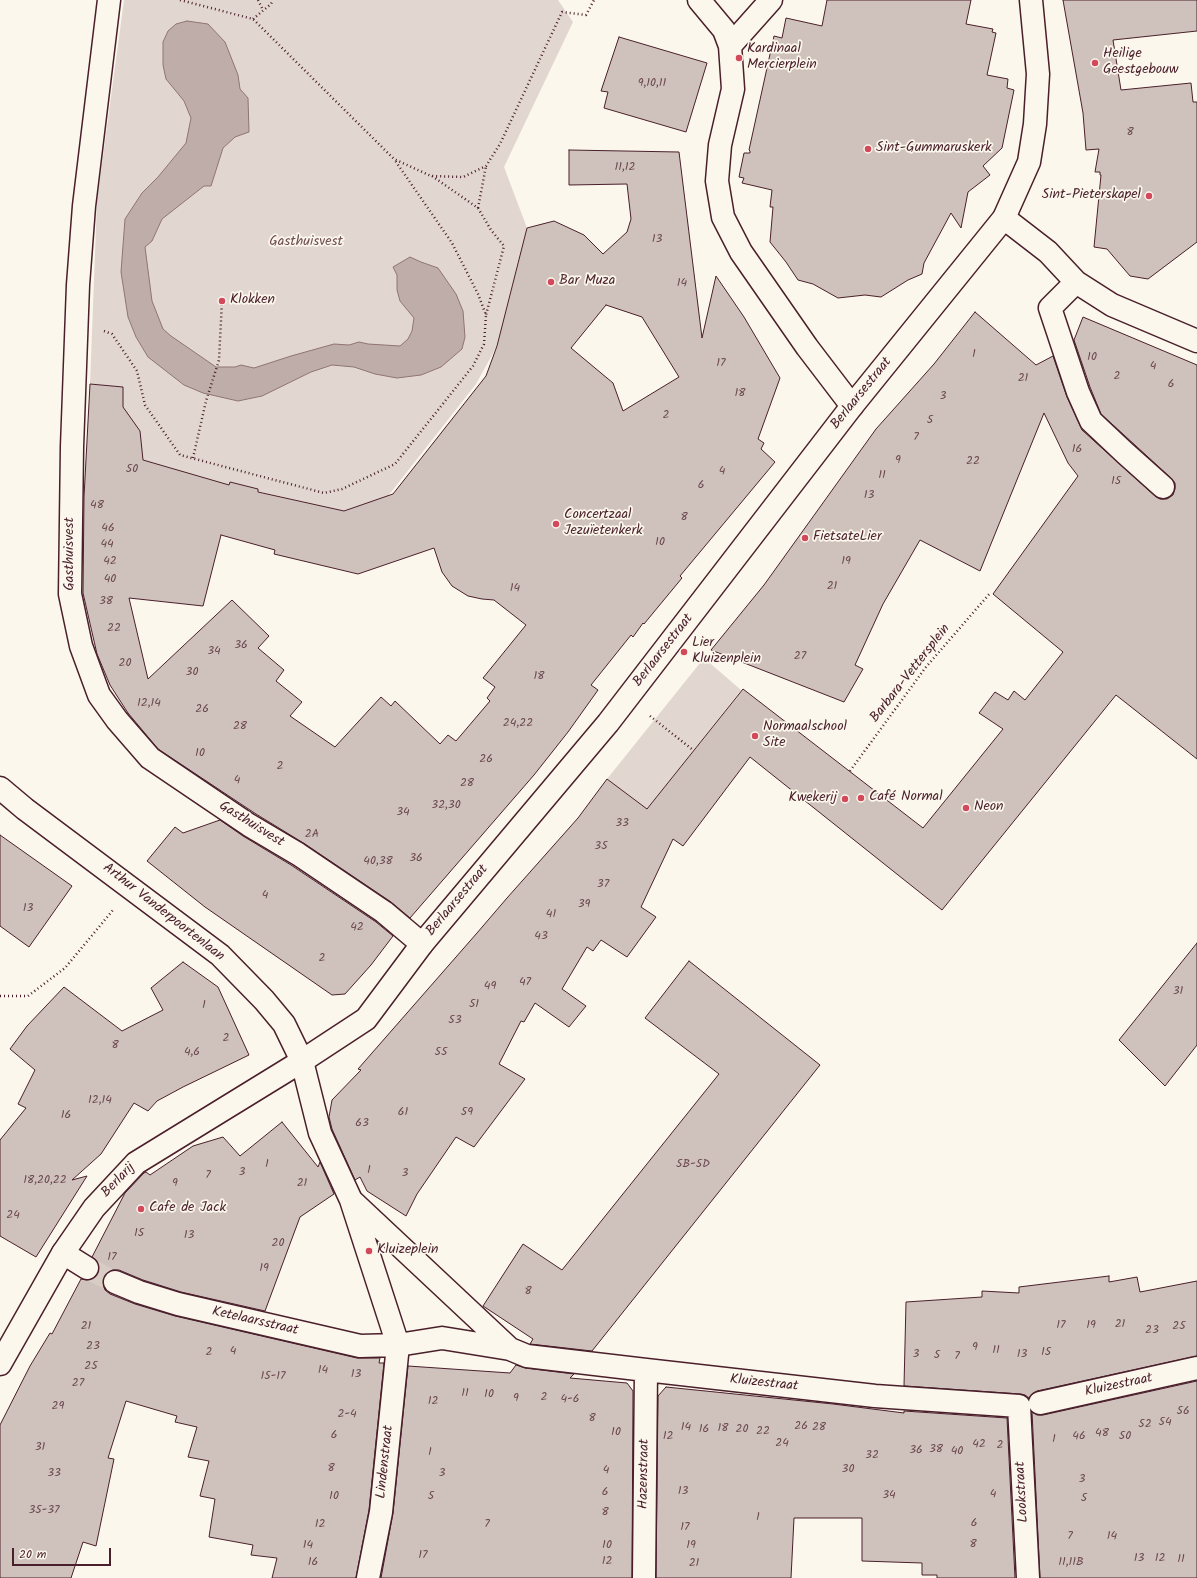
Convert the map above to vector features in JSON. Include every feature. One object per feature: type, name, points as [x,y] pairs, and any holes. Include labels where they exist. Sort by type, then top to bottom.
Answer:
[{"type":"street","name":"Gasthuisvest","points":[[109,0],[84,206],[76,326],[70,526],[70,594],[80,646],[99,694],[117,720],[150,758],[384,912],[422,944]]},
{"type":"street","points":[[699,0],[724,30],[730,46],[733,89],[720,144],[717,180],[723,217],[740,252],[852,406]]},
{"type":"street","points":[[730,46],[770,0]]},
{"type":"street","name":"Berlaarsestraat","points":[[302,1061],[366,1019],[422,944],[628,698],[852,406],[1004,218],[1029,162],[1035,124],[1038,74],[1031,0]]},
{"type":"street","points":[[1004,218],[1048,252],[1076,282],[1112,305],[1197,341]]},
{"type":"street","points":[[1076,282],[1050,308],[1078,392],[1091,421],[1125,454],[1163,487]]},
{"type":"street","name":"Arthur Vanderpoortenlaan","points":[[0,788],[25,809],[220,955],[264,1000],[284,1024],[302,1061]]},
{"type":"street","points":[[302,1061],[320,1134],[351,1200],[398,1345],[442,1338],[510,1349]]},
{"type":"street","name":"Berlarij","points":[[0,1364],[63,1253],[94,1208],[136,1163],[302,1061]]},
{"type":"street","points":[[351,1200],[510,1349]]},
{"type":"street","points":[[63,1253],[87,1268]]},
{"type":"street","name":"Ketelaarsstraat","points":[[115,1282],[139,1292],[178,1304],[360,1346],[398,1345]]},
{"type":"street","name":"Lindenstraat","points":[[368,1578],[381,1512],[398,1345]]},
{"type":"street","name":"Kluizestraat","points":[[510,1349],[527,1356],[875,1396],[1030,1404],[1197,1368]]},
{"type":"street","name":"Hazenstraat","points":[[644,1578],[646,1370]]},
{"type":"street","name":"Lookstraat","points":[[1028,1578],[1030,1404]]},
{"type":"path","points":[[180,0],[253,18],[394,159],[452,243],[478,294],[486,315]]},
{"type":"path","points":[[258,0],[263,10]]},
{"type":"path","points":[[253,18],[273,0]]},
{"type":"path","points":[[478,208],[486,166],[500,144],[562,12],[586,15],[594,0]]},
{"type":"path","points":[[76,326],[92,326],[112,334],[137,371],[145,404],[180,455],[324,493],[342,489],[395,464],[473,366],[484,344],[486,315],[504,246],[491,230],[478,208],[431,176],[394,159]]},
{"type":"path","points":[[431,176],[464,177],[486,166]]},
{"type":"path","points":[[193,458],[206,401],[218,360],[222,301]]},
{"type":"path","name":"Barbara-Vettersplein","points":[[850,771],[926,667],[991,592]]},
{"type":"path","points":[[628,698],[693,750]]},
{"type":"path","points":[[0,996],[28,996],[65,968],[131,888]]},
{"type":"green space","name":"Gasthuisvest","points":[[124,0],[558,0],[573,22],[504,167],[527,228],[497,346],[476,384],[388,496],[344,511],[229,485],[136,458],[141,441],[140,431],[123,408],[123,387],[90,384],[97,201]]},
{"type":"green space","points":[[704,658],[741,690],[647,809],[607,779]]},
{"type":"shaded area","points":[[187,21],[208,24],[225,42],[238,75],[240,89],[248,98],[249,132],[235,137],[223,148],[211,186],[204,186],[162,219],[152,241],[145,247],[152,301],[163,329],[216,367],[235,367],[241,365],[254,368],[334,344],[349,345],[359,342],[400,346],[408,339],[412,331],[414,318],[400,301],[397,290],[397,275],[393,267],[410,257],[438,268],[456,294],[463,311],[465,337],[462,349],[441,367],[421,375],[397,378],[375,374],[354,367],[332,365],[311,372],[262,396],[238,401],[203,393],[184,385],[148,357],[136,337],[128,317],[121,272],[125,219],[142,193],[158,177],[186,143],[191,118],[184,101],[166,79],[163,65],[163,42],[168,31],[176,24]]},
{"type":"building","name":"Sint-Gummaruskerk","points":[[827,0],[971,0],[966,24],[993,29],[992,32],[996,33],[987,75],[1008,79],[1007,88],[1014,90],[1002,148],[983,166],[990,175],[968,192],[961,228],[951,213],[924,263],[922,274],[908,280],[881,297],[865,295],[838,298],[813,284],[798,280],[770,242],[773,207],[770,207],[772,190],[742,183],[744,178],[739,177],[744,153],[750,153],[749,150],[774,36],[782,38],[786,18],[822,26]]},
{"type":"building","points":[[1063,0],[1197,0],[1197,31],[1113,40],[1121,90],[1191,83],[1193,102],[1197,102],[1197,242],[1148,279],[1130,276],[1107,249],[1094,247],[1101,175],[1100,172],[1095,172],[1099,149],[1086,150],[1083,113]]},
{"type":"building","points":[[619,37],[707,63],[686,132],[604,108],[608,92],[601,91]]},
{"type":"building","points":[[569,150],[679,152],[702,338],[716,276],[744,317],[780,378],[758,439],[764,443],[761,449],[775,462],[680,576],[682,578],[644,624],[643,623],[633,637],[631,635],[591,685],[598,690],[568,732],[534,775],[410,918],[391,902],[305,844],[256,814],[158,749],[128,713],[110,685],[97,654],[83,593],[84,497],[90,384],[123,387],[123,407],[140,431],[143,460],[229,485],[230,482],[258,489],[258,492],[344,511],[393,494],[486,376],[497,346],[527,228],[554,221],[584,235],[603,254],[627,232],[631,219],[627,184],[569,185]],"holes":[[[606,305],[642,317],[679,377],[623,411],[613,383],[571,348]],[[221,535],[275,550],[274,554],[358,574],[434,548],[442,572],[452,586],[468,596],[494,600],[526,625],[483,678],[495,687],[487,698],[490,701],[456,741],[448,735],[440,744],[395,701],[391,706],[381,697],[335,747],[290,716],[302,702],[276,681],[284,670],[258,648],[269,636],[232,600],[148,679],[129,598],[203,606]]]},
{"type":"building","points":[[975,312],[1036,365],[1053,356],[1067,397],[1082,430],[1160,499],[1167,499],[1173,495],[1175,483],[1101,414],[1074,340],[1083,317],[1197,365],[1197,759],[1116,695],[942,910],[750,757],[683,846],[673,839],[641,907],[656,917],[627,957],[601,940],[593,951],[587,947],[562,989],[586,1006],[569,1027],[535,1003],[524,1022],[521,1021],[499,1064],[525,1079],[474,1147],[456,1137],[417,1194],[406,1216],[367,1191],[360,1177],[355,1180],[332,1129],[329,1117],[332,1100],[361,1070],[358,1069],[578,818],[607,779],[647,809],[743,689],[923,828],[1003,729],[979,713],[995,692],[1008,700],[1014,691],[1025,700],[1063,652],[993,594],[1078,476],[1068,463],[1044,413],[980,571],[920,540],[883,604],[855,665],[863,669],[844,702],[711,650],[764,585],[876,429],[934,364]]},
{"type":"building","points":[[220,820],[243,836],[291,865],[376,922],[393,936],[371,965],[345,994],[332,995],[205,907],[147,861],[175,827],[183,833]]},
{"type":"building","points":[[0,835],[72,886],[29,947],[0,926]]},
{"type":"building","points":[[1197,943],[1197,1045],[1165,1086],[1119,1040]]},
{"type":"building","points":[[689,961],[820,1065],[592,1351],[530,1344],[533,1339],[483,1306],[523,1244],[562,1270],[719,1074],[645,1018]]},
{"type":"building","points":[[183,962],[218,987],[249,1055],[157,1101],[148,1111],[134,1103],[101,1154],[72,1180],[87,1176],[36,1257],[0,1236],[0,1140],[26,1108],[18,1104],[35,1070],[10,1049],[27,1026],[64,987],[122,1031],[163,1010],[151,988]]},
{"type":"building","points":[[282,1122],[318,1167],[320,1162],[334,1194],[300,1217],[265,1311],[181,1292],[143,1280],[119,1270],[107,1272],[103,1278],[103,1284],[105,1290],[110,1294],[135,1304],[175,1316],[357,1358],[380,1358],[379,1363],[384,1363],[369,1510],[356,1578],[272,1578],[277,1558],[251,1555],[253,1545],[209,1537],[215,1499],[200,1496],[209,1461],[188,1457],[197,1427],[175,1422],[177,1416],[126,1401],[108,1458],[114,1459],[96,1546],[83,1542],[71,1578],[0,1578],[0,1425],[30,1366],[50,1333],[52,1334],[81,1279],[92,1279],[98,1274],[98,1262],[92,1257],[125,1193],[144,1173],[146,1172],[150,1175],[193,1146],[223,1137],[240,1156]]},
{"type":"building","points":[[1109,1276],[1109,1282],[1137,1277],[1140,1292],[1197,1281],[1197,1356],[1037,1391],[1029,1398],[1020,1394],[904,1386],[906,1302],[982,1297],[982,1291],[1019,1293],[1019,1287]]},
{"type":"building","points":[[516,1365],[525,1368],[574,1374],[570,1378],[627,1383],[633,1391],[632,1578],[381,1578],[393,1513],[408,1366],[510,1373]]},
{"type":"building","points":[[1197,1381],[1197,1578],[1040,1578],[1032,1412],[1037,1415],[1043,1415]]},
{"type":"building","points":[[666,1387],[833,1404],[904,1413],[904,1411],[1007,1418],[1015,1578],[937,1578],[937,1575],[922,1575],[922,1563],[862,1561],[862,1518],[794,1518],[791,1578],[656,1578],[658,1396]]},
{"type":"tunnel","points":[[87,1268],[115,1282]]},
{"type":"place","name":"Kardinaal Mercierplein","points":[[739,58]]},
{"type":"place","name":"Heilige Geestgebouw","points":[[1095,63]]},
{"type":"place","name":"Sint-Gummaruskerk","points":[[868,149]]},
{"type":"place","name":"Sint-Pieterskapel","points":[[1149,196]]},
{"type":"place","name":"Bar Muza","points":[[551,282]]},
{"type":"place","name":"Klokken","points":[[222,301]]},
{"type":"place","name":"Concertzaal Jezuïetenkerk","points":[[556,524]]},
{"type":"place","name":"FietsateLier","points":[[805,538]]},
{"type":"place","name":"Lier Kluizenplein","points":[[684,652]]},
{"type":"place","name":"Normaalschool Site","points":[[755,736]]},
{"type":"place","name":"Café Normal","points":[[861,798]]},
{"type":"place","name":"Kwekerij","points":[[845,799]]},
{"type":"place","name":"Neon","points":[[966,808]]},
{"type":"place","name":"Cafe de Jack","points":[[141,1209]]},
{"type":"place","name":"Kluizeplein","points":[[369,1251]]}]
